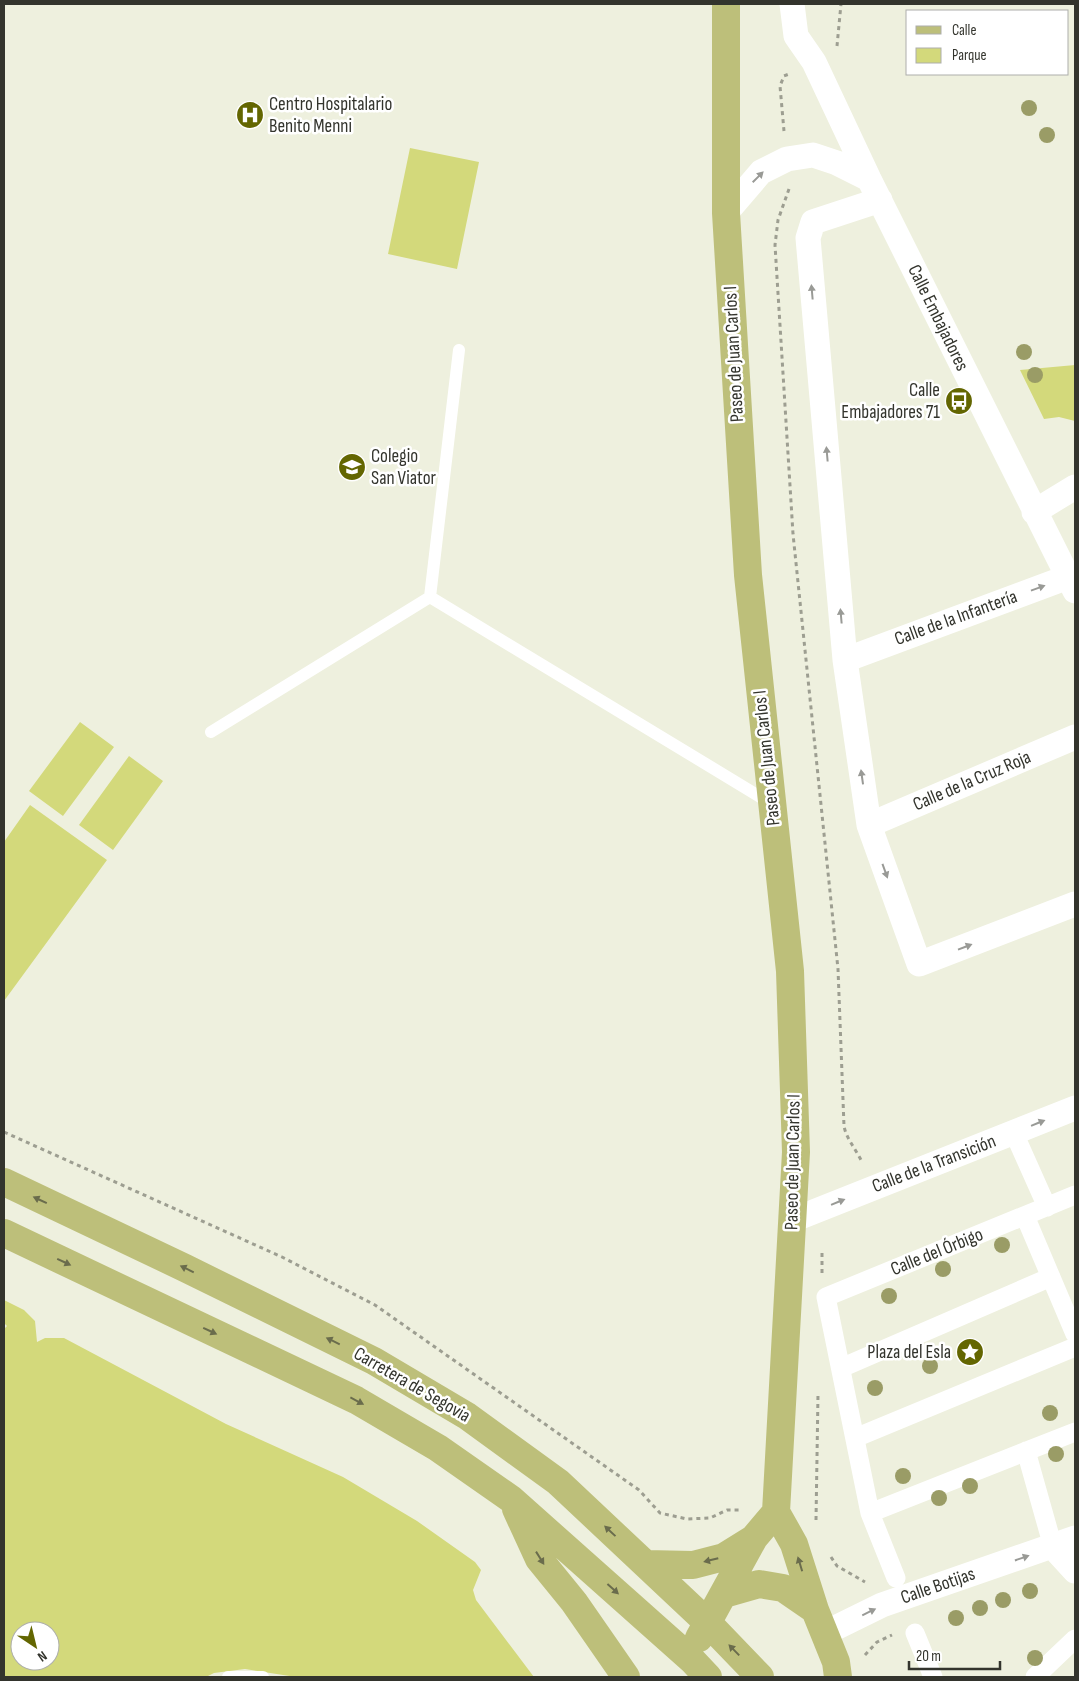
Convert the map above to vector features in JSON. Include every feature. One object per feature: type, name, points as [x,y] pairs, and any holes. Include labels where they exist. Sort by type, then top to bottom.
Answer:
[{"type":"main road","name":"Paseo de Juan Carlos I","points":[[726,4],[726,213],[748,575],[790,972],[796,1152],[776,1512]]},
{"type":"main road","name":"Carretera de Segovia","points":[[4,1182],[374,1361],[459,1411],[558,1482],[708,1623],[760,1677]]},
{"type":"main road","points":[[4,1233],[356,1400],[438,1448],[511,1498],[697,1672]]},
{"type":"main road","points":[[511,1498],[539,1559],[574,1602],[626,1677]]},
{"type":"main road","points":[[697,1672],[699,1638],[754,1538],[776,1512],[794,1544],[820,1622],[836,1662],[838,1677]]},
{"type":"main road","points":[[646,1564],[693,1565],[724,1557],[754,1538]]},
{"type":"main road","points":[[724,1594],[759,1584],[782,1588],[820,1622]]},
{"type":"street","name":"Calle Embajadores","points":[[792,4],[796,36],[814,62],[874,190],[1034,512],[1072,584]]},
{"type":"street","points":[[726,213],[761,172],[787,159],[813,155],[837,163],[874,190],[813,222],[808,238],[845,660],[868,825],[920,964],[1075,904]]},
{"type":"street","points":[[1034,512],[1075,487]]},
{"type":"street","name":"Calle de la Infantería","points":[[845,660],[1072,584]]},
{"type":"street","name":"Calle de la Cruz Roja","points":[[868,825],[1075,737]]},
{"type":"street","name":"Calle de la Transición","points":[[793,1220],[1075,1108]]},
{"type":"street","points":[[1014,1133],[1047,1207]]},
{"type":"street","name":"Calle del Órbigo","points":[[824,1290],[1025,1216],[1075,1195]]},
{"type":"street","points":[[1025,1216],[1075,1334]]},
{"type":"street","points":[[841,1368],[1051,1277]]},
{"type":"street","points":[[824,1290],[870,1513],[896,1578]]},
{"type":"street","points":[[855,1438],[1075,1346]]},
{"type":"street","points":[[870,1513],[1075,1432]]},
{"type":"street","points":[[1026,1451],[1075,1571]]},
{"type":"street","name":"Calle Botijas","points":[[820,1622],[882,1605],[1064,1543]]},
{"type":"street","points":[[915,1633],[933,1677]]},
{"type":"street","points":[[1038,1676],[1075,1639]]},
{"type":"lane","points":[[430,597],[459,350]]},
{"type":"lane","points":[[430,597],[772,804]]},
{"type":"lane","points":[[211,732],[430,597]]},
{"type":"lane","points":[[228,1677],[263,1677]]},
{"type":"path","points":[[841,4],[837,46],[814,62],[784,76],[780,86],[789,191],[778,220],[775,245],[793,534],[838,969],[844,1126],[846,1136],[861,1160],[843,1200]]},
{"type":"path","points":[[4,1132],[282,1257],[375,1305],[639,1490],[660,1512],[687,1520],[710,1518],[728,1510],[776,1512],[806,1516],[816,1523],[818,1389]]},
{"type":"path","points":[[823,1245],[824,1290]]},
{"type":"path","points":[[828,1552],[837,1566],[861,1581],[875,1585],[893,1634],[877,1642],[865,1654],[864,1662]]},
{"type":"green space","points":[[410,148],[479,162],[457,269],[388,254]]},
{"type":"green space","points":[[1075,365],[1075,421],[1059,417],[1044,419],[1020,370]]},
{"type":"green space","points":[[80,722],[114,747],[63,816],[29,791]]},
{"type":"green space","points":[[129,756],[163,781],[113,850],[79,825]]},
{"type":"green space","points":[[30,805],[107,860],[4,1001],[4,842]]},
{"type":"green space","points":[[4,1300],[24,1310],[35,1321],[37,1342],[45,1338],[64,1338],[226,1424],[343,1477],[417,1521],[475,1562],[481,1570],[473,1590],[476,1600],[534,1677],[296,1677],[245,1669],[214,1673],[206,1677],[4,1677],[4,1329],[7,1326],[4,1323]]},
{"type":"place","name":"Centro Hospitalario Benito Menni","points":[[250,115]]},
{"type":"place","name":"Calle Embajadores 71","points":[[959,401]]},
{"type":"place","name":"Colegio San Viator","points":[[352,467]]},
{"type":"place","name":"Plaza del Esla","points":[[970,1352]]}]
